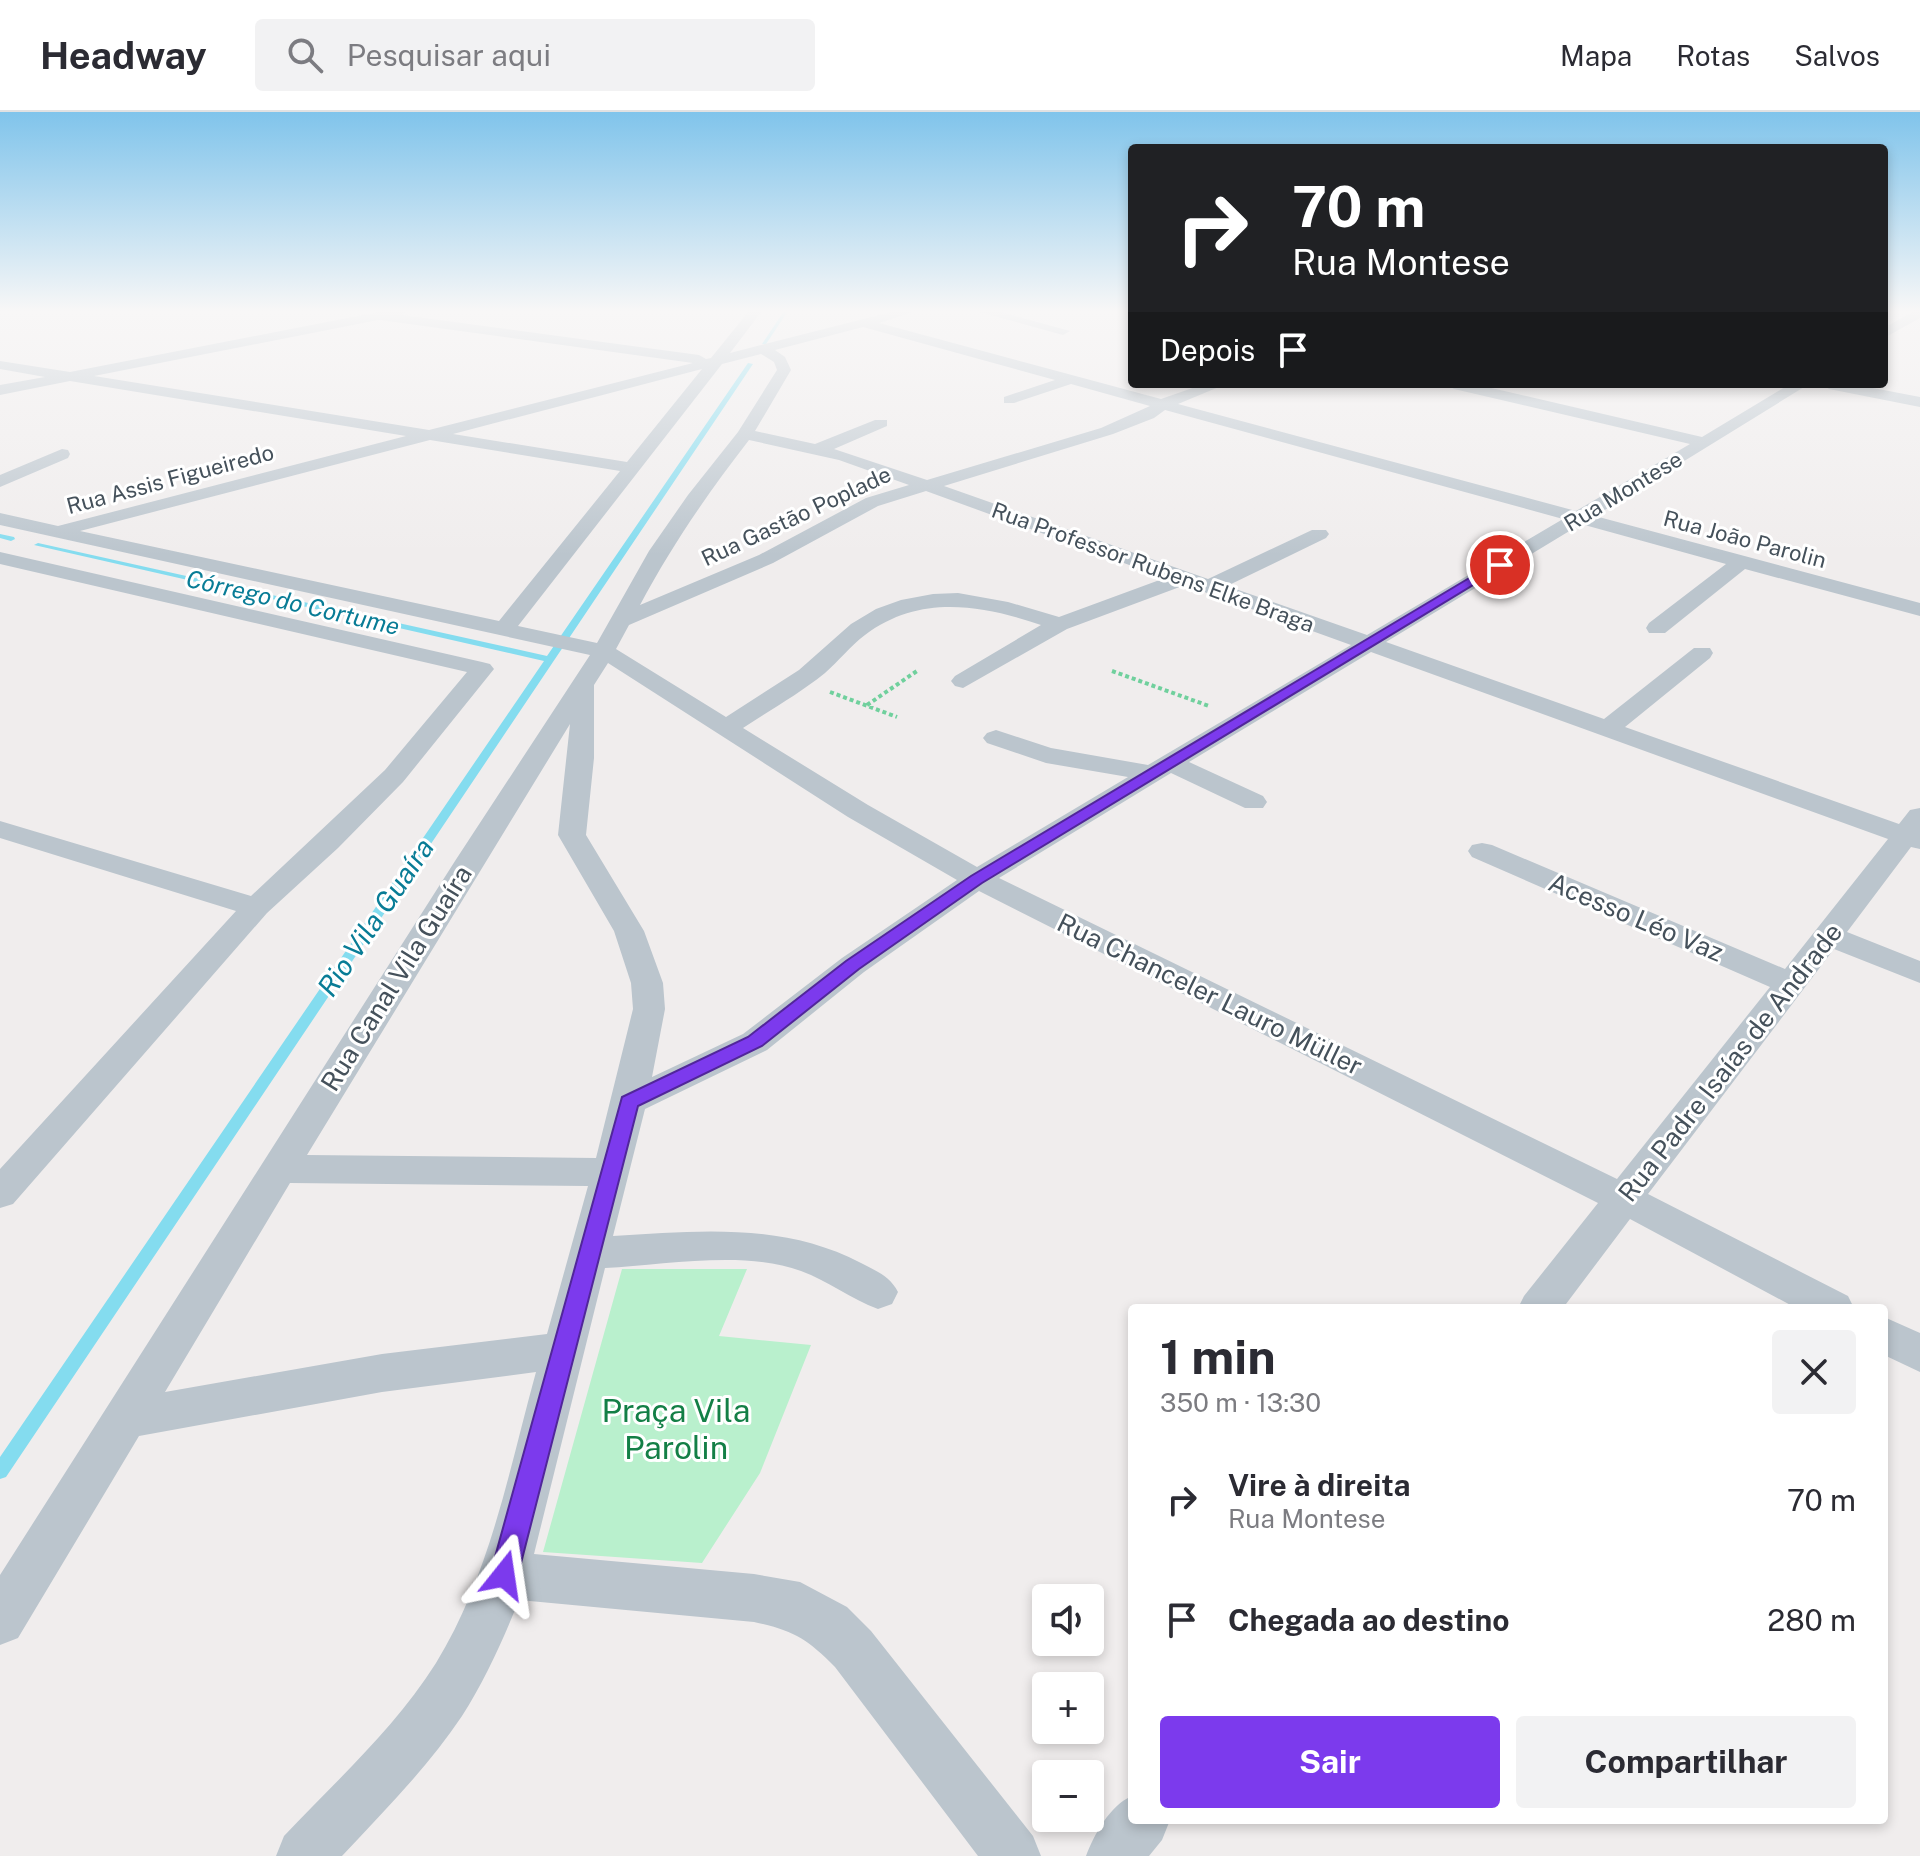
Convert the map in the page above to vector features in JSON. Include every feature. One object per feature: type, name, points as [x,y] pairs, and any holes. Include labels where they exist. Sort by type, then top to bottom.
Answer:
[{"type":"street","points":[[169,392],[632,468]]},
{"type":"street","name":"Rua Assis Figueiredo","points":[[0,546],[594,392]]},
{"type":"street","points":[[505,628],[691,392]]},
{"type":"street","name":"Rua Canal Vila Guaíra","points":[[0,1620],[469,861],[583,686],[591,647],[622,620],[659,551],[694,499],[745,434],[770,392]]},
{"type":"street","points":[[1009,400],[1031,392]]},
{"type":"street","name":"Rua João Parolin","points":[[1120,392],[1920,610]]},
{"type":"street","name":"Rua Gastão Poplade","points":[[622,620],[766,559],[872,502],[1107,431],[1195,392]]},
{"type":"street","points":[[1490,392],[1704,442]]},
{"type":"street","name":"Rua Montese","points":[[629,1102],[755,1042],[853,965],[977,879],[1787,392]]},
{"type":"street","points":[[1871,392],[1920,402]]},
{"type":"street","points":[[818,449],[881,423]]},
{"type":"street","name":"Rua Professor Rubens Elke Braga","points":[[745,434],[818,449],[1607,729],[1915,831]]},
{"type":"street","points":[[0,482],[62,454]]},
{"type":"street","points":[[0,519],[591,647]]},
{"type":"street","points":[[1209,587],[1319,534]]},
{"type":"street","points":[[0,558],[482,669],[394,776],[363,809],[256,907],[0,1194]]},
{"type":"street","points":[[1657,628],[1742,561]]},
{"type":"street","points":[[963,681],[1059,624],[1184,578]]},
{"type":"street","points":[[725,728],[799,681],[860,628],[882,616],[927,600],[951,598],[989,602],[1059,624]]},
{"type":"street","name":"Rua Chanceler Lauro Müller","points":[[591,647],[858,811],[977,879],[1624,1199],[1825,1304]]},
{"type":"street","points":[[1607,729],[1702,653]]},
{"type":"street","points":[[304,1856],[430,1716],[486,1622],[504,1575],[629,1102],[649,1009],[647,983],[629,931],[572,835],[581,758],[583,686]]},
{"type":"street","points":[[996,738],[1046,755],[1161,768],[1254,802]]},
{"type":"street","points":[[0,829],[256,907]]},
{"type":"street","name":"Rua Padre Isaías de Andrade","points":[[1542,1304],[1790,983],[1915,831]]},
{"type":"street","name":"Acesso Léo Vaz","points":[[1482,851],[1790,983]]},
{"type":"street","points":[[1828,935],[1920,973]]},
{"type":"street","points":[[277,1169],[610,1172]]},
{"type":"street","points":[[590,1253],[721,1248],[793,1252],[821,1261],[878,1292]]},
{"type":"street","points":[[1888,1337],[1920,1354]]},
{"type":"street","points":[[124,1419],[382,1373],[564,1350]]},
{"type":"street","points":[[504,1575],[754,1598],[800,1607],[829,1625],[853,1649],[1013,1856]]},
{"type":"street","points":[[1114,1856],[1139,1824]]},
{"type":"path","points":[[866,706],[917,671]]},
{"type":"path","points":[[1112,671],[1243,719]]},
{"type":"path","points":[[799,681],[897,717]]},
{"type":"green space","name":"Praça Vila Parolin","points":[[622,1269],[747,1269],[719,1336],[811,1345],[760,1473],[702,1563],[543,1552]]},
{"type":"waterway","name":"Rio Vila Guaíra","points":[[0,1471],[731,392]]},
{"type":"waterway","name":"Córrego do Cortume","points":[[0,536],[11,539]]},
{"type":"waterway","name":"Córrego do Cortume","points":[[38,545],[547,659]]},
{"type":"route","points":[[504,1575],[629,1102],[717,1063],[755,1042],[853,965],[977,879],[1500,565]]}]
